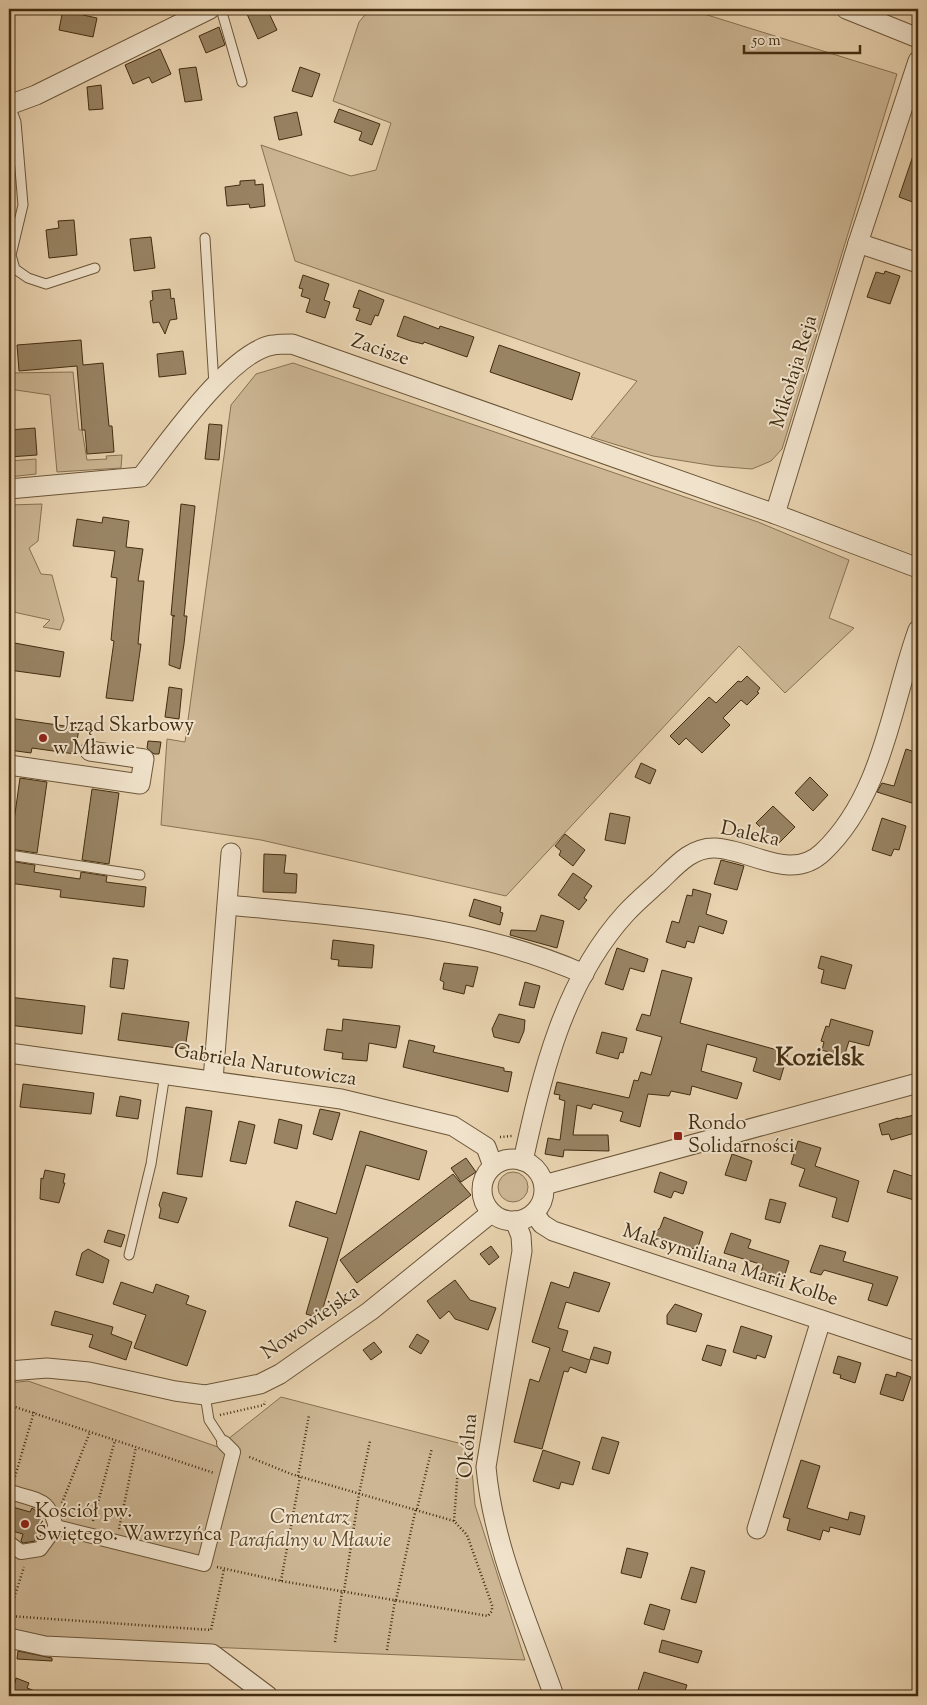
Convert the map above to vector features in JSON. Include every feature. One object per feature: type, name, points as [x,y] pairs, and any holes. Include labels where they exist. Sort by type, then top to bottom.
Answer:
[{"type":"street","points":[[9,105],[36,95],[210,9]]},
{"type":"street","points":[[846,9],[918,38]]},
{"type":"street","name":"Mikołaja Reja","points":[[775,514],[858,243],[918,61]]},
{"type":"street","points":[[858,243],[918,264]]},
{"type":"street","name":"Zacisze","points":[[9,489],[141,477],[214,384],[252,354],[272,345],[292,344],[775,514],[918,568]]},
{"type":"street","name":"Daleka","points":[[523,1160],[548,1055],[572,995],[596,952],[626,913],[694,851],[716,848],[783,865],[806,863],[822,853],[858,810],[889,731],[918,630]]},
{"type":"street","points":[[9,765],[140,784],[144,759],[90,750]]},
{"type":"street","points":[[213,1080],[231,854]]},
{"type":"street","points":[[228,905],[409,924],[497,944],[550,959],[584,974]]},
{"type":"street","name":"Gabriela Narutowicza","points":[[9,1053],[165,1073],[341,1099],[453,1126],[486,1147],[493,1166]]},
{"type":"street","points":[[544,1185],[918,1083]]},
{"type":"street","points":[[512,1159],[523,1160],[539,1173],[544,1185],[541,1204],[526,1219],[516,1221],[500,1218],[491,1212],[483,1200],[482,1189],[486,1174],[493,1166],[512,1159]]},
{"type":"street","name":"Nowowiejska","points":[[9,1371],[47,1368],[89,1372],[175,1391],[205,1395],[260,1384],[280,1374],[370,1311],[491,1212]]},
{"type":"street","name":"Maksymiliana Marii Kolbe","points":[[534,1213],[542,1224],[553,1231],[918,1352]]},
{"type":"street","name":"Okólna","points":[[516,1221],[521,1236],[522,1251],[486,1468],[489,1502],[499,1540],[554,1696]]},
{"type":"street","points":[[757,1528],[821,1320]]},
{"type":"street","points":[[11,1495],[47,1504],[54,1520],[90,1535],[204,1564],[227,1478],[229,1448]]},
{"type":"street","points":[[9,1543],[21,1552],[40,1549],[54,1520]]},
{"type":"street","points":[[9,1638],[45,1646],[212,1654],[268,1696]]},
{"type":"lane","points":[[220,9],[242,82]]},
{"type":"lane","points":[[9,105],[16,122],[23,205],[10,255],[15,270],[28,278],[46,284],[96,268]]},
{"type":"lane","points":[[205,238],[214,384]]},
{"type":"lane","points":[[9,854],[140,875]]},
{"type":"lane","points":[[129,1255],[151,1164],[165,1073]]},
{"type":"lane","points":[[205,1395],[210,1420],[229,1448]]},
{"type":"path","points":[[9,1405],[227,1478]]},
{"type":"path","points":[[11,1495],[11,1488],[34,1412]]},
{"type":"path","points":[[281,1581],[309,1415]]},
{"type":"path","points":[[54,1520],[90,1432]]},
{"type":"path","points":[[90,1535],[115,1440]]},
{"type":"path","points":[[335,1642],[359,1494],[370,1441]]},
{"type":"path","points":[[117,1541],[136,1447]]},
{"type":"path","points":[[204,1564],[281,1581],[488,1616],[492,1610],[492,1605],[466,1535],[454,1521],[299,1476],[229,1448]]},
{"type":"path","points":[[387,1650],[396,1600],[432,1448]]},
{"type":"path","points":[[454,1521],[458,1468]]},
{"type":"path","points":[[29,1551],[9,1616],[211,1630],[224,1569]]},
{"type":"green space","points":[[370,9],[688,9],[897,74],[782,449],[771,461],[752,469],[715,466],[653,456],[591,437],[637,381],[295,261],[261,145],[351,176],[376,170],[391,123],[333,101],[359,22]]},
{"type":"green space","points":[[293,363],[758,522],[849,560],[829,618],[854,628],[785,693],[739,646],[506,896],[261,840],[161,825],[167,739],[185,742],[231,405],[256,374]]},
{"type":"green space","points":[[73,372],[79,430],[82,430],[87,460],[107,459],[106,456],[122,455],[121,468],[57,472],[50,395],[9,389],[9,373]]},
{"type":"green space","points":[[36,459],[36,474],[9,477],[9,461]]},
{"type":"green space","points":[[42,504],[38,541],[29,548],[41,574],[52,575],[64,620],[60,630],[43,627],[50,620],[9,611],[9,505]]},
{"type":"green space","points":[[513,1172],[519,1173],[527,1181],[527,1193],[519,1201],[513,1202],[507,1201],[499,1193],[498,1187],[499,1181],[507,1173]]},
{"type":"green space","name":"Cmentarz Parafialny w Mławie","points":[[28,1381],[218,1447],[281,1397],[470,1446],[475,1505],[525,1660],[207,1647],[9,1634],[9,1383]]},
{"type":"building","points":[[63,9],[84,9],[83,15],[97,18],[93,37],[59,30]]},
{"type":"building","points":[[259,9],[267,9],[277,30],[258,39],[247,14]]},
{"type":"building","points":[[219,27],[225,45],[206,53],[199,36]]},
{"type":"building","points":[[160,49],[171,74],[152,83],[149,77],[133,84],[125,65]]},
{"type":"building","points":[[196,67],[202,100],[185,102],[179,69]]},
{"type":"building","points":[[300,67],[320,74],[312,97],[292,91]]},
{"type":"building","points":[[101,85],[103,109],[89,110],[87,87]]},
{"type":"building","points":[[339,109],[380,124],[372,145],[359,140],[362,132],[334,122]]},
{"type":"building","points":[[297,112],[302,135],[279,140],[274,117]]},
{"type":"building","points":[[916,147],[918,147],[918,204],[899,197]]},
{"type":"building","points":[[255,180],[255,185],[263,184],[265,206],[250,208],[249,204],[227,206],[225,187],[240,185],[240,181]]},
{"type":"building","points":[[74,220],[77,255],[49,258],[46,230],[59,228],[58,221]]},
{"type":"building","points":[[151,237],[155,268],[134,271],[130,239]]},
{"type":"building","points":[[885,271],[900,276],[890,304],[867,297],[876,272],[884,274]]},
{"type":"building","points":[[303,275],[329,284],[324,300],[330,302],[325,318],[306,312],[310,299],[301,296],[303,289],[299,288]]},
{"type":"building","points":[[170,289],[171,299],[174,298],[177,319],[170,320],[165,334],[159,322],[153,323],[150,301],[153,300],[152,291]]},
{"type":"building","points":[[359,290],[384,300],[378,316],[375,315],[371,325],[356,320],[360,309],[353,307]]},
{"type":"building","points":[[404,316],[439,329],[440,326],[474,337],[467,357],[424,342],[423,344],[397,336]]},
{"type":"building","points":[[81,340],[83,365],[103,363],[109,426],[112,426],[114,452],[87,454],[85,430],[82,430],[77,366],[19,371],[17,345]]},
{"type":"building","points":[[499,345],[580,373],[572,400],[490,372]]},
{"type":"building","points":[[183,351],[186,374],[159,377],[157,354]]},
{"type":"building","points":[[209,424],[222,425],[219,460],[205,459]]},
{"type":"building","points":[[35,428],[37,455],[9,457],[9,430]]},
{"type":"building","points":[[181,504],[195,506],[184,616],[187,616],[180,669],[169,665],[173,616],[175,616],[171,615]]},
{"type":"building","points":[[103,517],[129,521],[126,547],[143,549],[138,581],[144,581],[138,644],[141,644],[133,701],[106,698],[114,641],[111,640],[117,578],[111,577],[115,551],[73,546],[77,519],[102,523]]},
{"type":"building","points":[[9,642],[64,652],[60,677],[9,670]]},
{"type":"building","points":[[747,676],[760,688],[757,692],[759,693],[747,705],[741,700],[723,718],[730,725],[702,753],[686,738],[679,745],[670,736],[709,697],[716,703],[738,681],[741,682]]},
{"type":"building","points":[[169,687],[182,689],[179,719],[165,717]]},
{"type":"building","name":"Urząd Skarbowy w Mławie","points":[[9,718],[79,728],[75,754],[32,748],[31,753],[9,750]]},
{"type":"building","points":[[148,741],[161,742],[159,754],[154,754],[147,748]]},
{"type":"building","points":[[906,749],[918,753],[918,805],[877,792],[882,783],[894,786]]},
{"type":"building","points":[[641,763],[656,770],[650,784],[635,777]]},
{"type":"building","points":[[810,777],[828,795],[813,811],[795,793]]},
{"type":"building","points":[[20,778],[47,782],[37,853],[10,849]]},
{"type":"building","points":[[92,789],[119,793],[109,864],[82,860]]},
{"type":"building","points":[[773,806],[795,827],[778,844],[756,823]]},
{"type":"building","points":[[610,813],[630,817],[625,844],[605,840]]},
{"type":"building","points":[[882,818],[906,826],[899,850],[894,849],[891,856],[872,850]]},
{"type":"building","points":[[565,834],[585,850],[573,866],[559,855],[561,851],[555,846]]},
{"type":"building","points":[[264,854],[286,855],[284,873],[297,874],[296,893],[263,892]]},
{"type":"building","points":[[721,860],[744,866],[737,890],[714,884]]},
{"type":"building","points":[[9,861],[35,865],[34,872],[80,879],[81,872],[107,876],[106,882],[146,887],[144,907],[60,897],[61,890],[9,883]]},
{"type":"building","points":[[573,873],[592,886],[584,898],[587,900],[579,910],[558,895]]},
{"type":"building","points":[[693,889],[711,894],[706,914],[727,921],[723,934],[699,926],[694,943],[687,941],[685,948],[666,942],[672,921],[679,923],[687,895],[692,896]]},
{"type":"building","points":[[474,899],[501,907],[500,912],[503,913],[500,925],[469,916]]},
{"type":"building","points":[[541,915],[564,921],[557,948],[510,935],[511,930],[536,931]]},
{"type":"building","points":[[333,940],[374,945],[372,968],[338,966],[339,960],[331,959]]},
{"type":"building","points":[[617,948],[648,959],[644,972],[630,968],[623,990],[605,984]]},
{"type":"building","points":[[821,956],[852,965],[845,989],[821,983],[824,970],[818,968]]},
{"type":"building","points":[[113,958],[128,960],[124,989],[110,987]]},
{"type":"building","points":[[444,963],[478,967],[473,987],[466,985],[464,994],[443,989],[444,982],[440,980]]},
{"type":"building","points":[[662,970],[692,978],[680,1023],[788,1053],[780,1080],[753,1071],[757,1058],[707,1044],[701,1071],[742,1083],[737,1099],[692,1086],[690,1095],[671,1091],[669,1096],[648,1094],[640,1127],[620,1121],[623,1112],[593,1104],[591,1109],[577,1105],[573,1135],[608,1135],[609,1151],[564,1150],[563,1157],[545,1154],[548,1138],[560,1140],[565,1101],[559,1099],[560,1095],[554,1094],[557,1082],[629,1098],[634,1080],[638,1081],[641,1072],[651,1075],[662,1037],[636,1030],[642,1014],[650,1016]]},
{"type":"building","points":[[525,982],[540,986],[534,1008],[519,1005]]},
{"type":"building","points":[[9,997],[85,1006],[82,1034],[9,1025]]},
{"type":"building","points":[[122,1013],[189,1022],[185,1049],[118,1040]]},
{"type":"building","points":[[499,1014],[525,1020],[524,1031],[519,1043],[494,1037],[492,1029]]},
{"type":"building","points":[[343,1019],[400,1026],[396,1048],[369,1043],[367,1061],[342,1059],[343,1053],[324,1050],[327,1029],[342,1031]]},
{"type":"building","points":[[831,1019],[873,1031],[869,1046],[849,1041],[844,1057],[822,1050],[824,1042],[821,1041],[826,1026],[829,1027]]},
{"type":"building","points":[[602,1032],[627,1038],[623,1053],[620,1052],[618,1059],[596,1053]]},
{"type":"building","points":[[409,1040],[435,1046],[433,1052],[504,1068],[504,1071],[512,1072],[508,1092],[403,1067]]},
{"type":"building","points":[[23,1084],[94,1093],[91,1114],[20,1107]]},
{"type":"building","points":[[120,1096],[141,1100],[138,1119],[116,1116]]},
{"type":"building","points":[[186,1107],[212,1111],[202,1177],[177,1174]]},
{"type":"building","points":[[320,1109],[340,1113],[332,1140],[313,1134]]},
{"type":"building","points":[[918,1114],[918,1132],[891,1140],[889,1134],[882,1135],[879,1124]]},
{"type":"building","points":[[279,1119],[302,1125],[297,1149],[274,1143]]},
{"type":"building","points":[[239,1121],[255,1125],[246,1164],[230,1161]]},
{"type":"building","points":[[360,1131],[427,1151],[419,1180],[366,1165],[320,1318],[306,1314],[328,1238],[289,1226],[296,1201],[336,1214]]},
{"type":"building","points":[[798,1141],[821,1148],[815,1166],[859,1181],[848,1222],[832,1217],[837,1198],[799,1186],[805,1169],[791,1164]]},
{"type":"building","points":[[732,1154],[752,1161],[746,1181],[725,1175]]},
{"type":"building","points":[[466,1158],[476,1172],[461,1182],[451,1168]]},
{"type":"building","points":[[45,1170],[65,1174],[63,1183],[65,1183],[59,1203],[40,1199],[41,1178],[43,1179]]},
{"type":"building","points":[[894,1170],[918,1178],[914,1200],[887,1192]]},
{"type":"building","points":[[660,1172],[687,1182],[683,1194],[674,1191],[671,1198],[654,1192]]},
{"type":"building","points":[[453,1174],[471,1195],[357,1283],[340,1260]]},
{"type":"building","points":[[163,1192],[187,1198],[178,1223],[159,1218],[161,1209],[159,1205]]},
{"type":"building","points":[[770,1199],[786,1203],[780,1223],[765,1219]]},
{"type":"building","points":[[664,1217],[703,1232],[697,1250],[651,1236],[660,1228]]},
{"type":"building","points":[[108,1230],[125,1235],[121,1247],[104,1242]]},
{"type":"building","points":[[731,1233],[751,1240],[748,1248],[789,1261],[782,1284],[760,1277],[763,1265],[724,1253]]},
{"type":"building","points":[[820,1245],[846,1252],[843,1261],[898,1277],[887,1306],[868,1300],[873,1284],[824,1270],[821,1275],[810,1272]]},
{"type":"building","points":[[491,1246],[499,1257],[489,1265],[480,1254]]},
{"type":"building","points":[[88,1249],[109,1260],[103,1283],[76,1275],[82,1253]]},
{"type":"building","points":[[574,1272],[610,1283],[599,1312],[566,1302],[558,1328],[568,1331],[562,1351],[590,1360],[586,1373],[570,1367],[568,1372],[564,1371],[542,1449],[514,1442],[530,1379],[539,1382],[550,1348],[532,1342],[551,1282],[569,1288]]},
{"type":"building","points":[[455,1280],[470,1300],[496,1308],[488,1330],[455,1319],[449,1311],[440,1319],[427,1301]]},
{"type":"building","points":[[121,1282],[153,1293],[156,1284],[189,1296],[186,1304],[206,1311],[187,1366],[134,1348],[146,1315],[113,1304]]},
{"type":"building","points":[[675,1304],[702,1314],[696,1332],[667,1324],[667,1315]]},
{"type":"building","points":[[55,1311],[113,1327],[111,1334],[132,1342],[126,1360],[89,1347],[93,1335],[51,1325]]},
{"type":"building","points":[[741,1326],[772,1336],[765,1358],[757,1355],[756,1359],[733,1352]]},
{"type":"building","points":[[417,1334],[429,1341],[421,1354],[409,1347]]},
{"type":"building","points":[[374,1342],[382,1352],[371,1360],[363,1350]]},
{"type":"building","points":[[707,1345],[726,1350],[721,1366],[702,1360]]},
{"type":"building","points":[[594,1347],[611,1352],[608,1364],[590,1359]]},
{"type":"building","points":[[838,1356],[861,1363],[855,1383],[840,1378],[841,1375],[833,1373]]},
{"type":"building","points":[[897,1372],[911,1377],[903,1401],[880,1394],[886,1374],[896,1377]]},
{"type":"building","points":[[602,1437],[619,1442],[609,1474],[592,1469]]},
{"type":"building","points":[[543,1450],[580,1462],[573,1485],[561,1482],[559,1489],[533,1481]]},
{"type":"building","points":[[801,1460],[820,1466],[807,1508],[848,1520],[850,1512],[865,1516],[860,1535],[830,1527],[829,1532],[823,1530],[820,1540],[787,1530],[790,1519],[783,1517]]},
{"type":"building","name":"Kościół pw. Świętego. Wawrzyńca","points":[[9,1506],[30,1512],[32,1508],[42,1515],[35,1541],[23,1543],[21,1541],[23,1534],[9,1530]]},
{"type":"building","points":[[627,1548],[648,1553],[641,1578],[621,1573]]},
{"type":"building","points":[[691,1567],[705,1571],[696,1603],[681,1599]]},
{"type":"building","points":[[650,1604],[670,1610],[664,1630],[644,1624]]},
{"type":"building","points":[[662,1640],[702,1651],[698,1663],[659,1652]]},
{"type":"building","points":[[18,1651],[52,1658],[52,1661],[17,1659]]},
{"type":"building","points":[[644,1672],[687,1685],[683,1696],[648,1696],[649,1693],[638,1690]]},
{"type":"building","points":[[16,1678],[29,1683],[27,1688],[48,1696],[14,1696],[9,1693],[9,1680],[15,1683]]},
{"type":"place","name":"Urząd Skarbowy w Mławie","points":[[43,738]]},
{"type":"place","name":"Rondo Solidarności","points":[[678,1136]]},
{"type":"place","name":"Kościół pw. Świętego. Wawrzyńca","points":[[25,1524]]},
{"type":"district","name":"Kozielsk","points":[[820,1059]]}]
